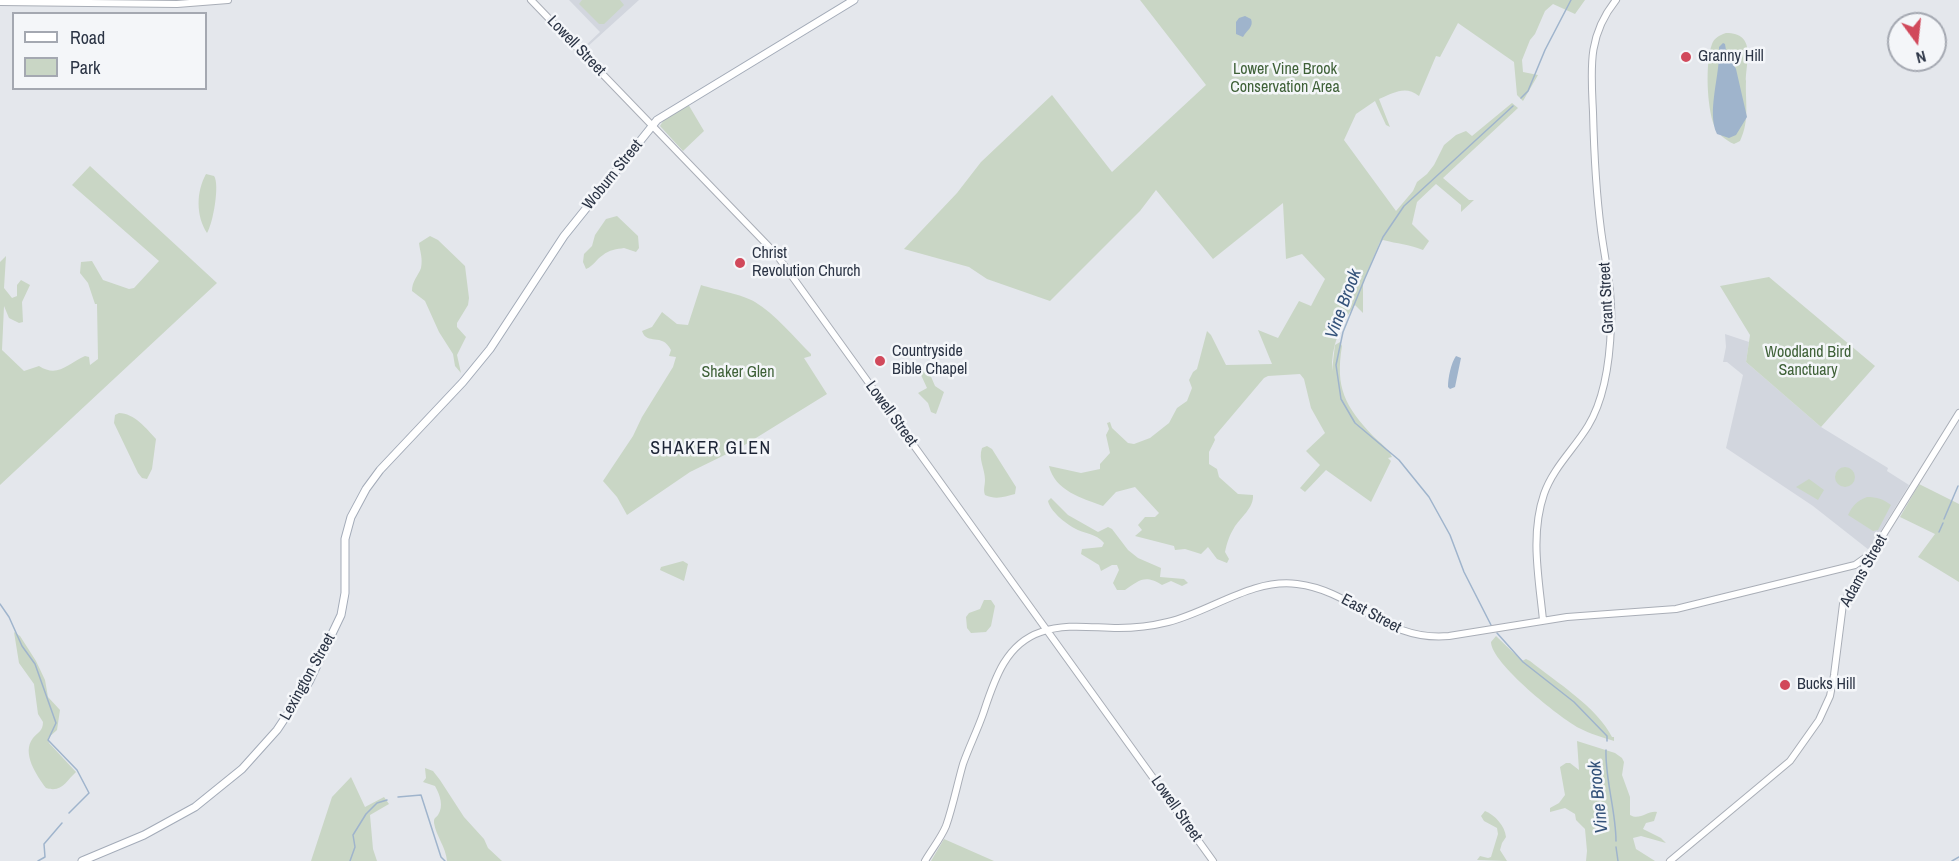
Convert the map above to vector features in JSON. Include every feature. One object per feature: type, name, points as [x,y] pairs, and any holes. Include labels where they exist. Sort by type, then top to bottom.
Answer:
[{"type":"main road","name":"Woburn Street","points":[[432,415],[464,382],[490,349],[564,236],[652,125],[680,104],[854,0]]},
{"type":"main road","name":"Lexington Street","points":[[82,861],[144,835],[195,807],[242,769],[277,730],[309,682],[341,615],[345,593],[344,543],[355,509],[375,476],[432,415]]},
{"type":"street","points":[[0,2],[177,4],[228,0]]},
{"type":"street","name":"Lowell Street","points":[[531,0],[776,254],[1213,861]]},
{"type":"street","name":"Grant Street","points":[[1543,620],[1536,551],[1540,505],[1555,472],[1593,417],[1602,389],[1609,349],[1611,305],[1595,173],[1591,67],[1593,44],[1599,26],[1616,0]]},
{"type":"street","name":"Adams Street","points":[[1670,861],[1790,761],[1821,715],[1830,696],[1834,675],[1841,610],[1859,574],[1959,412]]},
{"type":"street","name":"East Street","points":[[925,861],[946,824],[966,757],[1001,667],[1020,645],[1047,630],[1120,628],[1165,623],[1253,590],[1285,583],[1310,586],[1330,592],[1390,626],[1407,633],[1432,637],[1460,635],[1584,615],[1676,609],[1854,565],[1872,553]]},
{"type":"street","points":[[1854,565],[1859,574]]},
{"type":"street","points":[[1055,642],[1060,628]]},
{"type":"shaded area","points":[[569,0],[639,0],[586,48],[584,47],[600,32]]},
{"type":"shaded area","points":[[1725,334],[1749,342],[1746,362],[1821,427],[1888,468],[1887,471],[1909,485],[1869,550],[1813,506],[1726,448],[1743,375],[1727,362],[1723,362],[1726,347]]},
{"type":"green space","points":[[582,0],[620,0],[624,5],[604,24],[599,24],[579,4]]},
{"type":"green space","name":"Lower Vine Brook Conservation Area","points":[[1140,0],[1585,0],[1575,14],[1553,4],[1545,11],[1522,60],[1523,72],[1538,75],[1523,101],[1517,95],[1514,62],[1458,23],[1440,57],[1436,56],[1419,96],[1404,91],[1379,99],[1390,127],[1386,125],[1375,101],[1356,114],[1344,140],[1396,211],[1413,191],[1417,182],[1434,165],[1444,145],[1456,135],[1466,131],[1472,136],[1512,103],[1518,108],[1443,178],[1469,200],[1474,200],[1461,212],[1461,205],[1436,184],[1417,202],[1412,224],[1429,241],[1423,250],[1383,240],[1380,242],[1363,282],[1363,313],[1355,305],[1345,320],[1335,344],[1332,371],[1335,345],[1340,342],[1342,346],[1341,385],[1349,405],[1392,457],[1388,458],[1391,461],[1371,502],[1326,470],[1305,492],[1300,488],[1320,465],[1306,451],[1325,433],[1311,408],[1304,379],[1300,374],[1268,376],[1214,437],[1215,440],[1209,452],[1209,464],[1217,469],[1219,477],[1238,494],[1253,495],[1249,509],[1228,540],[1225,552],[1229,559],[1227,563],[1217,559],[1208,547],[1201,554],[1185,549],[1175,550],[1174,546],[1135,536],[1142,530],[1138,525],[1145,517],[1155,517],[1159,513],[1135,487],[1116,492],[1103,506],[1063,488],[1052,475],[1049,466],[1081,473],[1100,469],[1100,464],[1110,453],[1106,435],[1109,429],[1107,423],[1110,422],[1112,428],[1128,443],[1134,444],[1150,438],[1169,423],[1177,408],[1187,401],[1192,388],[1189,380],[1197,369],[1207,331],[1226,365],[1272,364],[1258,330],[1278,338],[1299,301],[1311,306],[1325,279],[1302,254],[1286,259],[1283,203],[1213,259],[1156,190],[1140,211],[1050,301],[987,279],[969,267],[904,249],[957,193],[981,162],[1052,95],[1112,172],[1206,85]]},
{"type":"green space","points":[[1726,33],[1736,34],[1742,38],[1748,50],[1745,126],[1740,141],[1734,144],[1722,136],[1716,128],[1708,96],[1708,62],[1712,44],[1714,40]]},
{"type":"green space","points":[[688,104],[704,131],[683,151],[660,126],[668,116]]},
{"type":"green space","points":[[90,166],[217,283],[0,485],[0,262],[6,256],[4,288],[12,298],[17,296],[17,285],[21,280],[30,285],[22,302],[23,322],[19,323],[9,318],[4,306],[2,350],[24,371],[39,366],[52,371],[85,356],[89,357],[90,365],[98,359],[97,304],[95,304],[88,283],[80,273],[81,262],[92,261],[103,280],[129,289],[134,288],[159,261],[72,185]]},
{"type":"green space","points":[[206,174],[214,176],[216,180],[213,213],[207,233],[199,212],[200,188]]},
{"type":"green space","points":[[617,216],[638,236],[639,248],[636,252],[624,248],[610,251],[586,269],[583,262],[584,254],[592,246],[595,235],[606,219]]},
{"type":"green space","points":[[430,236],[438,240],[465,266],[469,298],[468,305],[457,323],[457,327],[466,337],[457,355],[461,373],[455,366],[453,354],[439,332],[425,301],[412,291],[422,264],[419,243]]},
{"type":"green space","name":"Woodland Bird Sanctuary","points":[[1769,277],[1875,366],[1821,427],[1746,362],[1750,335],[1720,286]]},
{"type":"green space","name":"Shaker Glen","points":[[701,285],[750,299],[770,313],[811,354],[804,358],[827,394],[743,446],[690,472],[627,515],[617,497],[603,481],[633,436],[673,367],[676,357],[669,356],[671,350],[667,345],[659,340],[647,338],[642,331],[652,327],[662,312],[677,324],[688,325]]},
{"type":"green space","points":[[924,370],[929,372],[935,386],[944,392],[936,414],[931,412],[928,403],[918,393],[927,388],[921,375]]},
{"type":"green space","points":[[119,413],[135,419],[156,439],[152,469],[147,479],[142,478],[138,473],[114,423],[115,415]]},
{"type":"green space","points":[[987,446],[992,449],[1016,487],[1015,494],[996,498],[985,495],[985,476],[981,456],[982,448]]},
{"type":"green space","points":[[1845,467],[1852,470],[1855,477],[1852,484],[1845,487],[1838,484],[1835,477],[1838,470]]},
{"type":"green space","points":[[1809,479],[1824,490],[1818,500],[1796,487]]},
{"type":"green space","points":[[1919,484],[1959,504],[1959,582],[1918,557],[1935,534],[1900,517]]},
{"type":"green space","points":[[1867,497],[1880,499],[1891,505],[1878,530],[1873,531],[1848,515],[1856,504]]},
{"type":"green space","points":[[1051,498],[1068,515],[1098,532],[1108,527],[1112,529],[1128,550],[1138,558],[1161,568],[1160,577],[1184,579],[1188,583],[1182,586],[1171,581],[1162,585],[1146,579],[1125,590],[1117,590],[1113,583],[1119,570],[1117,565],[1101,571],[1099,565],[1081,554],[1082,549],[1102,547],[1104,543],[1097,537],[1078,530],[1062,520],[1049,505],[1048,501]]},
{"type":"green space","points":[[683,561],[688,564],[684,581],[660,570],[661,567]]},
{"type":"green space","points":[[984,600],[991,600],[995,606],[991,626],[986,632],[971,633],[967,628],[966,617],[969,613],[980,609]]},
{"type":"green space","points":[[14,632],[20,636],[36,661],[45,680],[48,697],[60,710],[57,730],[48,738],[49,743],[76,772],[60,788],[46,788],[29,757],[30,744],[41,729],[43,722],[38,714],[34,684],[19,663]]},
{"type":"green space","points":[[1496,636],[1522,661],[1526,659],[1530,661],[1586,705],[1597,715],[1614,737],[1614,741],[1579,728],[1528,689],[1502,663],[1494,651],[1491,642]]},
{"type":"green space","points":[[1577,741],[1615,753],[1622,758],[1624,762],[1622,775],[1630,797],[1630,815],[1637,817],[1657,812],[1654,821],[1646,823],[1643,829],[1666,843],[1641,836],[1633,838],[1636,849],[1655,861],[1586,861],[1585,829],[1576,820],[1575,814],[1565,808],[1550,812],[1550,808],[1559,803],[1565,795],[1560,767],[1570,763],[1579,770]]},
{"type":"green space","points":[[425,768],[433,771],[464,817],[484,839],[488,848],[502,861],[447,861],[434,823],[434,819],[440,812],[441,801],[435,786],[423,782],[426,778]]},
{"type":"green space","points":[[351,777],[365,807],[384,797],[389,804],[370,815],[373,849],[377,861],[311,861],[332,797]]},
{"type":"green space","points":[[1485,811],[1496,818],[1504,829],[1506,837],[1500,850],[1507,861],[1477,860],[1480,856],[1491,857],[1498,834],[1497,828],[1484,821],[1481,816]]},
{"type":"green space","points":[[944,839],[994,861],[931,861]]},
{"type":"water","points":[[1245,16],[1251,19],[1252,24],[1243,37],[1236,34],[1236,22]]},
{"type":"water","points":[[1723,43],[1736,69],[1747,117],[1736,135],[1729,138],[1717,134],[1713,115],[1719,47]]},
{"type":"water","points":[[1456,356],[1461,358],[1455,387],[1450,389],[1448,387],[1449,375]]},
{"type":"waterway","name":"Vine Brook","points":[[1521,98],[1528,91],[1545,50],[1571,0]]},
{"type":"waterway","name":"Vine Brook","points":[[1491,625],[1464,572],[1450,535],[1429,497],[1399,460],[1355,423],[1341,399],[1336,365],[1343,332],[1365,278],[1383,237],[1404,206],[1513,106]]},
{"type":"waterway","points":[[1944,519],[1958,486]]},
{"type":"waterway","points":[[1939,532],[1943,523]]},
{"type":"waterway","points":[[0,604],[9,617],[22,646],[35,664],[56,723],[48,740],[77,770],[89,793],[69,813]]},
{"type":"waterway","name":"Vine Brook","points":[[1497,633],[1523,662],[1574,702],[1607,736],[1607,741]]},
{"type":"waterway","name":"Vine Brook","points":[[1606,750],[1616,841]]},
{"type":"waterway","points":[[398,797],[421,795],[441,857],[445,861]]},
{"type":"waterway","points":[[350,861],[355,847],[353,835],[366,814],[377,803],[387,800]]},
{"type":"waterway","points":[[38,861],[45,857],[44,844],[62,823]]},
{"type":"waterway","name":"Vine Brook","points":[[1616,847],[1618,861]]},
{"type":"waterway","points":[[1952,861],[1959,857]]},
{"type":"place","name":"Granny Hill","points":[[1686,57]]},
{"type":"place","name":"Christ Revolution Church","points":[[740,263]]},
{"type":"place","name":"Countryside Bible Chapel","points":[[880,361]]},
{"type":"place","name":"Bucks Hill","points":[[1785,685]]},
{"type":"district","name":"SHAKER GLEN","points":[[711,449]]}]
